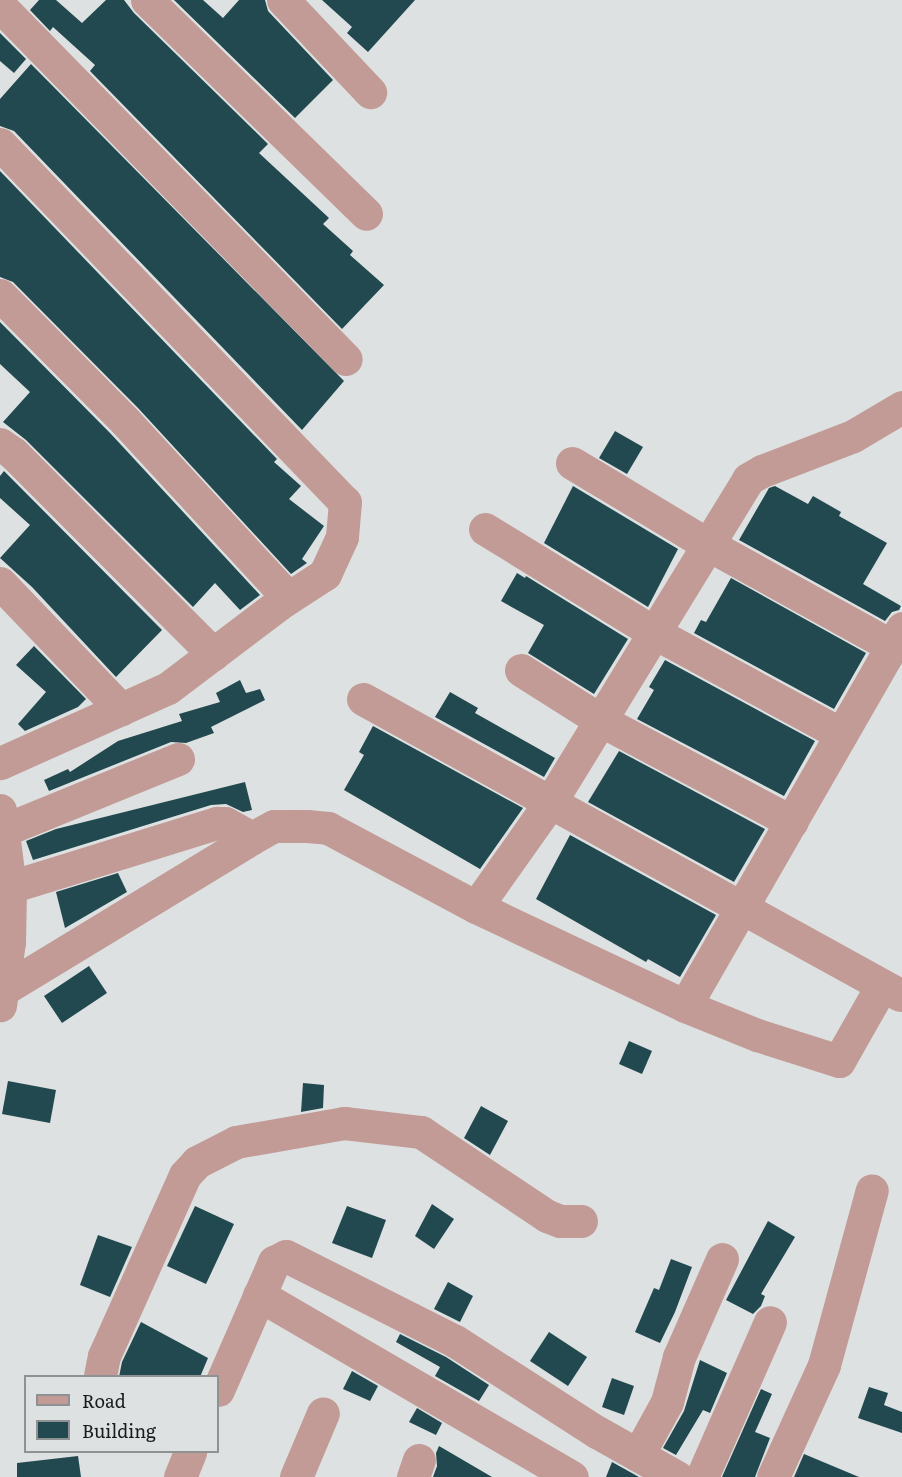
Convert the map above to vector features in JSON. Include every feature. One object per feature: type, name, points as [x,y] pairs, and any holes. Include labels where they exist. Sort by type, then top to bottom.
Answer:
[{"type":"street","points":[[147,0],[366,214]]},
{"type":"street","points":[[283,0],[370,92]]},
{"type":"street","points":[[0,6],[346,359]]},
{"type":"street","points":[[0,144],[345,502],[342,537],[325,574],[279,604],[168,688],[0,763]]},
{"type":"street","points":[[0,295],[125,421],[280,589],[283,596],[279,604]]},
{"type":"street","points":[[476,907],[551,801],[748,479],[762,471],[853,436],[902,407]]},
{"type":"street","points":[[0,444],[13,453],[213,654]]},
{"type":"street","points":[[572,463],[707,544],[897,637],[685,1006]]},
{"type":"street","points":[[485,529],[653,633],[842,734]]},
{"type":"street","points":[[0,583],[122,709]]},
{"type":"street","points":[[521,670],[600,720],[792,822]]},
{"type":"street","points":[[2,998],[274,826],[328,828],[476,907],[685,1006],[757,1035],[839,1061],[892,990],[363,699]]},
{"type":"street","points":[[2,998],[9,942],[2,820],[178,759]]},
{"type":"street","points":[[6,878],[217,823],[225,823],[252,838]]},
{"type":"street","points":[[100,1375],[104,1356],[185,1175],[196,1162],[236,1143],[344,1123],[421,1132],[547,1216],[560,1221],[581,1221]]},
{"type":"street","points":[[773,1477],[824,1365],[872,1190]]},
{"type":"street","points":[[219,1388],[274,1262],[286,1256],[455,1341],[659,1469],[668,1402],[679,1358],[722,1259]]},
{"type":"street","points":[[259,1295],[572,1477],[597,1432]]},
{"type":"street","points":[[702,1477],[770,1322]]},
{"type":"street","points":[[296,1477],[323,1413]]},
{"type":"building","points":[[39,0],[56,0],[82,23],[106,0],[124,0],[134,13],[268,144],[259,153],[329,218],[323,224],[353,251],[350,255],[384,285],[342,329],[90,71],[95,65],[53,27],[50,31],[30,10]]},
{"type":"building","points":[[174,0],[203,0],[223,18],[239,0],[265,0],[268,11],[333,80],[295,118]]},
{"type":"building","points":[[322,0],[415,0],[368,52],[347,33],[352,27]]},
{"type":"building","points":[[0,33],[26,59],[14,73],[0,61]]},
{"type":"building","points":[[31,64],[344,381],[302,430],[14,131],[0,126],[0,99]]},
{"type":"building","points":[[0,171],[277,459],[274,462],[301,486],[289,499],[324,526],[302,559],[307,563],[291,574],[138,408],[13,282],[0,277]]},
{"type":"building","points":[[0,322],[111,434],[260,595],[240,610],[215,583],[193,607],[26,440],[3,422],[30,392],[0,364]]},
{"type":"building","points":[[615,431],[643,447],[627,474],[599,458]]},
{"type":"building","points":[[4,471],[162,630],[116,677],[32,587],[0,558],[30,525],[0,498],[0,476]]},
{"type":"building","points":[[573,486],[678,549],[648,607],[544,543]]},
{"type":"building","points":[[775,486],[808,504],[813,496],[841,512],[839,516],[887,543],[863,584],[901,606],[899,610],[892,612],[885,621],[739,540],[769,488]]},
{"type":"building","points":[[517,573],[525,578],[526,576],[628,639],[594,694],[528,653],[544,625],[501,601]]},
{"type":"building","points":[[731,578],[866,653],[834,709],[694,633],[701,620],[706,622]]},
{"type":"building","points":[[34,646],[86,699],[78,707],[25,731],[18,724],[46,692],[16,665]]},
{"type":"building","points":[[665,660],[815,741],[784,796],[637,719],[654,690],[649,687]]},
{"type":"building","points":[[240,680],[246,693],[260,689],[265,700],[211,727],[214,733],[186,743],[171,742],[49,791],[44,780],[68,769],[70,772],[118,741],[182,721],[179,714],[220,702],[216,693]]},
{"type":"building","points":[[450,692],[478,708],[475,713],[555,758],[544,777],[435,717]]},
{"type":"building","points":[[373,726],[523,808],[480,869],[344,790],[364,755],[359,752]]},
{"type":"building","points":[[619,751],[765,829],[734,882],[588,802]]},
{"type":"building","points":[[245,782],[252,810],[243,812],[226,804],[211,805],[33,860],[26,841],[56,829]]},
{"type":"building","points":[[570,835],[716,915],[680,977],[648,959],[646,962],[536,899]]},
{"type":"building","points":[[118,873],[127,892],[65,928],[56,892]]},
{"type":"building","points":[[89,966],[107,993],[62,1023],[44,996]]},
{"type":"building","points":[[629,1041],[652,1051],[642,1074],[619,1064]]},
{"type":"building","points":[[8,1081],[56,1090],[50,1123],[2,1114]]},
{"type":"building","points":[[303,1083],[324,1085],[323,1108],[301,1112]]},
{"type":"building","points":[[481,1106],[508,1121],[490,1155],[464,1138]]},
{"type":"building","points":[[432,1204],[454,1219],[434,1249],[415,1236]]},
{"type":"building","points":[[195,1206],[234,1224],[206,1284],[167,1266]]},
{"type":"building","points":[[347,1206],[386,1220],[372,1258],[332,1243]]},
{"type":"building","points":[[768,1221],[795,1237],[761,1294],[765,1296],[761,1306],[753,1314],[726,1300]]},
{"type":"building","points":[[98,1235],[132,1247],[110,1297],[80,1285]]},
{"type":"building","points":[[671,1259],[692,1267],[660,1343],[635,1332],[654,1288],[659,1290]]},
{"type":"building","points":[[448,1282],[473,1296],[460,1322],[434,1309]]},
{"type":"building","points":[[141,1322],[208,1358],[201,1375],[119,1375],[122,1362]]},
{"type":"building","points":[[549,1332],[587,1357],[568,1386],[530,1361]]},
{"type":"building","points":[[400,1334],[446,1357],[489,1385],[479,1401],[435,1376],[440,1367],[396,1342]]},
{"type":"building","points":[[700,1360],[727,1373],[710,1413],[703,1410],[676,1455],[663,1448],[684,1411]]},
{"type":"building","points":[[352,1371],[378,1386],[370,1401],[343,1389]]},
{"type":"building","points":[[612,1378],[634,1386],[624,1415],[602,1407]]},
{"type":"building","points":[[869,1387],[888,1393],[884,1405],[902,1412],[902,1433],[858,1418]]},
{"type":"building","points":[[761,1389],[772,1394],[755,1432],[770,1438],[755,1477],[722,1477]]},
{"type":"building","points":[[417,1408],[442,1423],[436,1435],[409,1422]]},
{"type":"building","points":[[439,1446],[492,1477],[433,1477],[437,1466],[436,1453]]},
{"type":"building","points":[[804,1454],[859,1477],[794,1477]]},
{"type":"building","points":[[78,1456],[81,1477],[17,1477],[17,1463]]},
{"type":"building","points":[[612,1462],[639,1477],[606,1477]]}]
